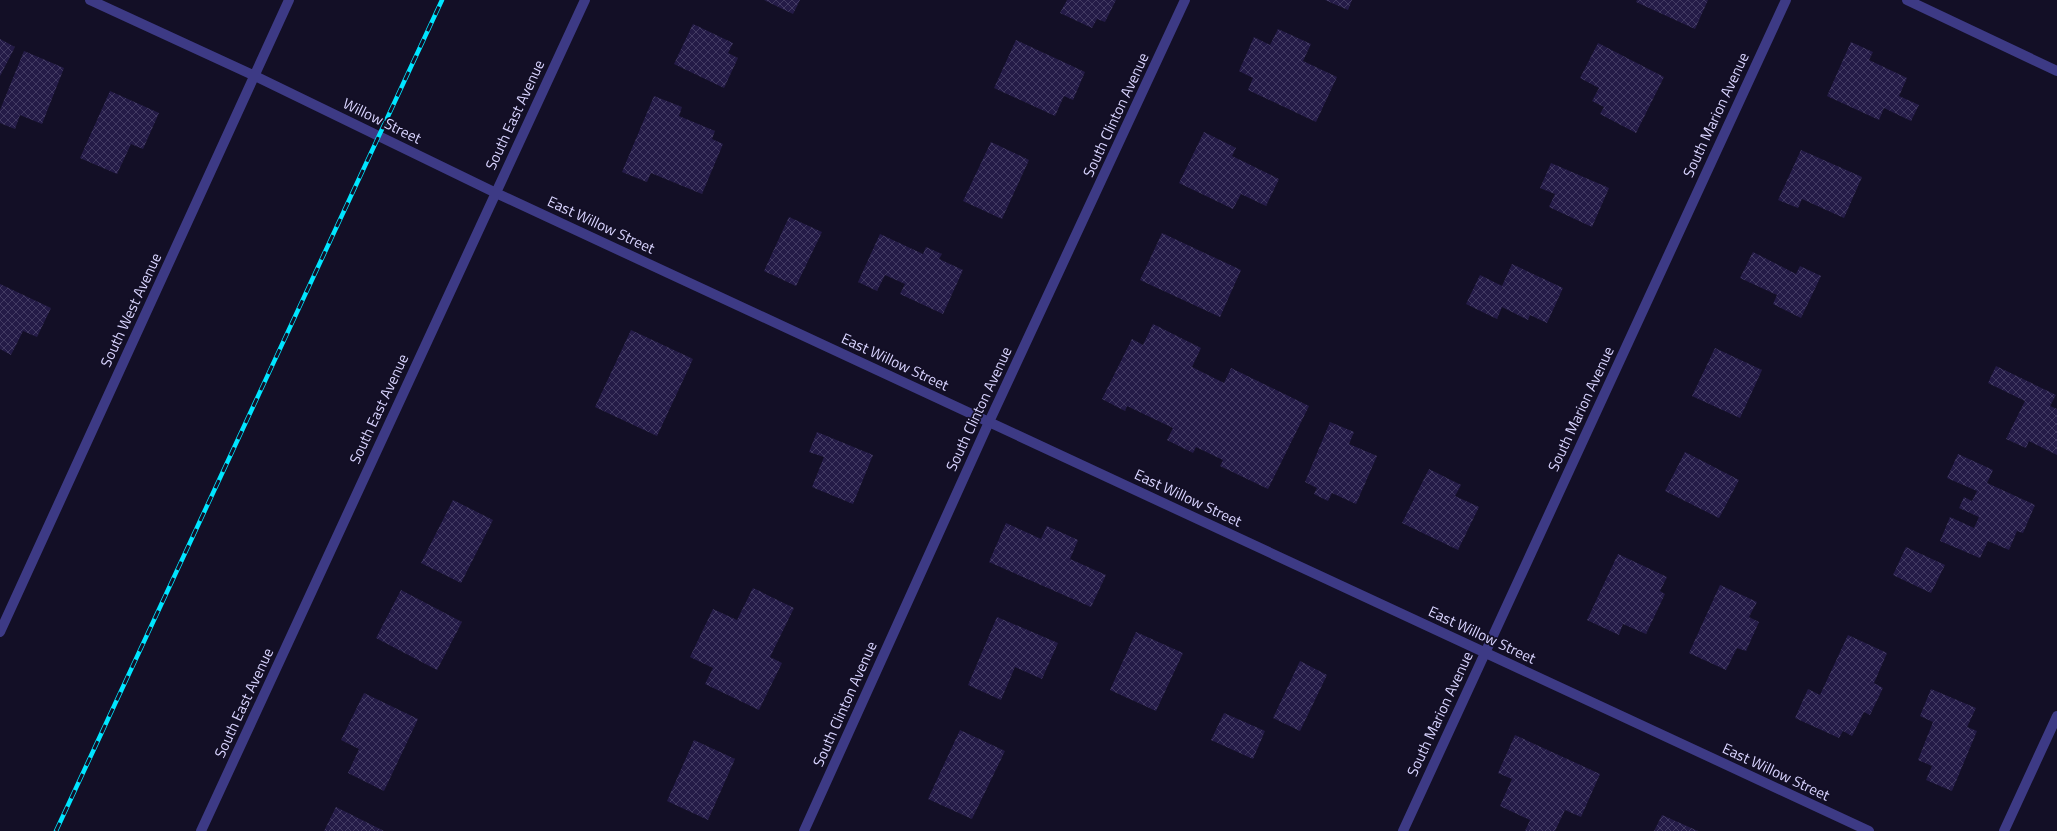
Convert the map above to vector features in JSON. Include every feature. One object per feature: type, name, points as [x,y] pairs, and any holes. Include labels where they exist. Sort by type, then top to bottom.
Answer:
[{"type":"street","name":"Willow Street","points":[[90,0],[255,76],[496,193]]},
{"type":"street","name":"South West Avenue","points":[[0,632],[289,0]]},
{"type":"street","name":"South East Avenue","points":[[201,831],[585,0]]},
{"type":"street","name":"South Clinton Avenue","points":[[804,831],[989,422],[1185,0]]},
{"type":"street","name":"South Marion Avenue","points":[[1403,831],[1786,0]]},
{"type":"street","points":[[1906,0],[2057,71]]},
{"type":"street","name":"East Willow Street","points":[[496,193],[1869,831]]},
{"type":"street","points":[[2004,831],[2057,716]]},
{"type":"building","points":[[764,0],[800,0],[793,14]]},
{"type":"building","points":[[1067,0],[1116,0],[1105,22],[1097,19],[1092,28],[1060,13]]},
{"type":"building","points":[[1325,0],[1352,0],[1348,10]]},
{"type":"building","points":[[1637,0],[1708,0],[1695,29],[1636,2]]},
{"type":"building","points":[[693,24],[733,43],[728,53],[738,58],[724,88],[674,64]]},
{"type":"building","points":[[1278,29],[1311,44],[1303,61],[1337,77],[1316,122],[1248,90],[1253,78],[1239,71],[1254,37],[1270,45]]},
{"type":"building","points":[[0,39],[15,47],[0,76]]},
{"type":"building","points":[[1016,40],[1085,72],[1073,100],[1064,96],[1055,116],[994,88]]},
{"type":"building","points":[[1851,42],[1873,52],[1869,60],[1907,78],[1899,96],[1919,105],[1911,121],[1884,108],[1879,120],[1827,96]]},
{"type":"building","points":[[1598,43],[1664,77],[1636,133],[1600,114],[1604,107],[1592,101],[1599,88],[1580,78]]},
{"type":"building","points":[[24,51],[64,68],[42,124],[20,115],[15,129],[0,123],[0,110]]},
{"type":"building","points":[[110,91],[159,113],[143,149],[131,144],[117,174],[80,158]]},
{"type":"building","points":[[654,96],[682,107],[679,116],[715,131],[712,139],[723,144],[702,194],[651,173],[647,182],[622,172]]},
{"type":"building","points":[[1204,132],[1236,148],[1232,156],[1279,179],[1266,206],[1241,194],[1233,209],[1179,183]]},
{"type":"building","points":[[991,142],[1029,160],[1002,219],[963,201]]},
{"type":"building","points":[[1801,150],[1862,177],[1844,218],[1802,199],[1798,208],[1778,200]]},
{"type":"building","points":[[1551,163],[1609,188],[1592,227],[1549,207],[1555,194],[1540,188]]},
{"type":"building","points":[[789,217],[822,232],[796,286],[764,271]]},
{"type":"building","points":[[1162,233],[1241,270],[1220,317],[1140,280]]},
{"type":"building","points":[[880,234],[923,254],[926,247],[942,254],[939,259],[963,270],[943,314],[900,294],[905,284],[885,275],[877,291],[858,282]]},
{"type":"building","points":[[1753,252],[1796,274],[1800,266],[1821,276],[1801,318],[1773,304],[1777,295],[1740,278]]},
{"type":"building","points":[[1512,264],[1563,288],[1547,323],[1530,315],[1528,320],[1502,307],[1497,319],[1466,304],[1480,275],[1502,286]]},
{"type":"building","points":[[0,284],[51,308],[37,337],[23,331],[11,355],[0,349]]},
{"type":"building","points":[[1153,324],[1201,348],[1192,367],[1224,383],[1231,368],[1309,406],[1268,489],[1220,466],[1223,460],[1196,447],[1193,453],[1167,440],[1173,428],[1127,406],[1125,411],[1102,399],[1132,339],[1143,345]]},
{"type":"building","points":[[631,330],[693,359],[657,436],[595,407]]},
{"type":"building","points":[[1715,348],[1762,370],[1740,418],[1692,396]]},
{"type":"building","points":[[1996,366],[2056,395],[2050,406],[2057,409],[2057,455],[2029,441],[2026,448],[2006,439],[2025,401],[1988,383]]},
{"type":"building","points":[[1330,422],[1354,432],[1349,444],[1377,456],[1356,504],[1332,493],[1328,501],[1314,494],[1317,488],[1305,482]]},
{"type":"building","points":[[817,432],[873,455],[853,504],[812,487],[824,457],[809,452]]},
{"type":"building","points":[[1685,452],[1739,480],[1719,518],[1665,491]]},
{"type":"building","points":[[1958,454],[1993,470],[1987,483],[2035,505],[2023,533],[2017,531],[2009,550],[1988,541],[1980,558],[1940,541],[1950,517],[1974,528],[1979,517],[1959,508],[1964,497],[1972,501],[1977,491],[1947,478]]},
{"type":"building","points":[[1429,469],[1461,485],[1455,496],[1479,507],[1458,550],[1402,523]]},
{"type":"building","points":[[453,500],[493,520],[461,583],[421,563]]},
{"type":"building","points":[[1006,523],[1041,539],[1047,526],[1078,540],[1070,559],[1106,575],[1091,607],[989,562]]},
{"type":"building","points":[[1906,547],[1945,565],[1931,593],[1893,575]]},
{"type":"building","points":[[1618,554],[1667,577],[1660,591],[1665,594],[1646,634],[1623,624],[1619,635],[1587,620]]},
{"type":"building","points":[[1720,585],[1757,602],[1749,617],[1759,622],[1746,651],[1737,648],[1726,670],[1689,653]]},
{"type":"building","points":[[753,588],[794,608],[770,657],[782,663],[759,710],[705,684],[713,668],[690,657],[713,609],[737,620]]},
{"type":"building","points":[[401,590],[462,622],[437,670],[376,638]]},
{"type":"building","points":[[997,617],[1058,643],[1042,679],[1015,667],[1001,700],[968,685]]},
{"type":"building","points":[[1136,632],[1183,653],[1156,711],[1110,690]]},
{"type":"building","points":[[1848,635],[1887,653],[1874,683],[1883,688],[1870,715],[1864,712],[1852,736],[1843,731],[1839,738],[1795,718],[1808,689],[1820,695]]},
{"type":"building","points":[[1300,661],[1327,675],[1300,731],[1273,718]]},
{"type":"building","points":[[1931,689],[1976,708],[1967,727],[1977,731],[1952,791],[1926,780],[1932,766],[1918,760],[1933,722],[1920,716]]},
{"type":"building","points":[[364,693],[418,719],[384,791],[348,773],[359,749],[341,740]]},
{"type":"building","points":[[1224,713],[1265,731],[1253,759],[1211,740]]},
{"type":"building","points":[[960,730],[1005,751],[972,819],[928,799]]},
{"type":"building","points":[[1515,735],[1600,774],[1581,817],[1565,810],[1555,831],[1525,831],[1530,820],[1500,806],[1512,779],[1498,773]]},
{"type":"building","points":[[694,740],[735,759],[708,820],[667,801]]},
{"type":"building","points":[[336,807],[384,831],[324,831]]},
{"type":"building","points":[[1662,815],[1698,831],[1654,831]]},
{"type":"railway","points":[[56,831],[442,0]]}]
